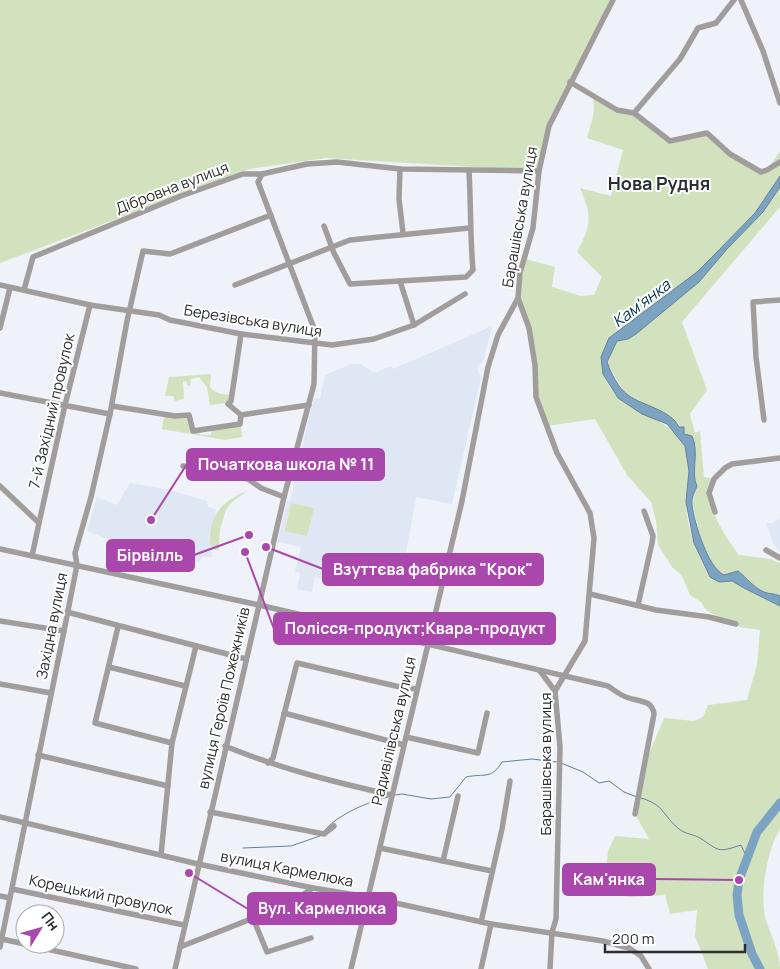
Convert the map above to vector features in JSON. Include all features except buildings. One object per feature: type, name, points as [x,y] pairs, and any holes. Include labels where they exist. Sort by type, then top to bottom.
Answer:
[{"type":"street","name":"Барашівська вулиця","points":[[550,969],[552,932],[556,919],[560,747],[555,691],[585,641],[594,538],[590,513],[557,453],[536,397],[535,365],[525,316],[518,298],[520,273],[533,228],[539,171],[549,126],[613,0]]},
{"type":"street","points":[[634,113],[680,59],[698,28],[716,23],[734,0]]},
{"type":"street","points":[[741,0],[770,67],[780,103]]},
{"type":"street","points":[[570,82],[617,110],[634,113],[670,141],[707,134],[730,154],[761,172],[780,162]]},
{"type":"street","name":"Дібровна вулиця","points":[[24,290],[33,257],[181,196],[243,174],[262,174],[307,164],[336,162],[400,169],[539,171]]},
{"type":"street","points":[[400,169],[399,199],[403,233]]},
{"type":"street","points":[[324,226],[333,245],[334,253],[350,284],[466,277],[473,270],[469,228],[469,171]]},
{"type":"street","name":"вулиця Героїв Пожежників","points":[[176,969],[184,925],[225,746],[284,498],[314,384],[315,331],[258,182],[262,174]]},
{"type":"street","name":"Західна вулиця","points":[[0,947],[77,565],[75,553],[91,497],[112,406],[129,312],[143,251],[170,254],[271,215]]},
{"type":"street","points":[[235,285],[333,245],[364,237],[469,228]]},
{"type":"street","points":[[400,281],[414,325]]},
{"type":"street","name":"Березівська вулиця","points":[[0,285],[90,305],[158,315],[170,320],[241,334],[316,345],[332,345],[367,340],[414,325],[464,294]]},
{"type":"street","points":[[0,328],[10,288]]},
{"type":"street","name":"Радивілівська вулиця","points":[[351,969],[462,501],[488,367],[498,335],[513,311],[518,298]]},
{"type":"street","points":[[764,420],[756,357],[753,302],[780,300]]},
{"type":"street","name":"7-й Західний провулок","points":[[32,556],[64,405],[90,305]]},
{"type":"street","points":[[513,311],[518,310],[525,316]]},
{"type":"street","points":[[241,334],[231,400],[228,404],[241,415],[309,405]]},
{"type":"street","points":[[0,393],[110,414]]},
{"type":"street","points":[[112,406],[174,416],[189,415],[193,430],[240,424],[241,415]]},
{"type":"street","points":[[715,512],[709,493],[714,479],[725,468],[732,464],[780,458]]},
{"type":"street","points":[[183,466],[248,479],[261,488],[284,498]]},
{"type":"street","points":[[0,486],[39,523]]},
{"type":"street","points":[[638,605],[653,536],[644,512]]},
{"type":"street","points":[[0,549],[259,605],[608,686],[626,697],[649,704],[653,708],[654,714],[634,814]]},
{"type":"street","points":[[766,550],[780,558]]},
{"type":"street","points":[[590,594],[736,624]]},
{"type":"street","points":[[67,612],[118,627],[246,658]]},
{"type":"street","points":[[0,621],[64,631]]},
{"type":"street","points":[[118,627],[96,724],[172,743]]},
{"type":"street","points":[[161,855],[172,743],[196,646]]},
{"type":"street","points":[[268,763],[273,758],[297,663],[400,687],[417,689]]},
{"type":"street","points":[[109,667],[185,686]]},
{"type":"street","points":[[539,670],[555,691]]},
{"type":"street","points":[[0,684],[51,693]]},
{"type":"street","points":[[284,713],[404,745]]},
{"type":"street","points":[[406,737],[478,753],[486,714]]},
{"type":"street","points":[[225,746],[268,763],[320,780],[392,795]]},
{"type":"street","points":[[38,755],[168,786]]},
{"type":"street","points":[[481,922],[502,829],[510,781]]},
{"type":"street","points":[[443,861],[458,796]]},
{"type":"street","points":[[210,812],[324,834],[334,826]]},
{"type":"street","name":"вулиця Кармелюка","points":[[0,817],[198,864],[313,888],[368,897],[491,924],[552,932],[629,948],[641,956],[649,969]]},
{"type":"street","points":[[380,848],[492,872]]},
{"type":"street","points":[[180,947],[289,904],[313,888]]},
{"type":"street","name":"Корецький провулок","points":[[12,889],[184,925]]},
{"type":"street","points":[[0,896],[10,898]]},
{"type":"street","points":[[254,918],[267,952],[311,938]]},
{"type":"street","points":[[481,969],[491,924]]},
{"type":"street","points":[[2,939],[136,969]]},
{"type":"shaded area","points":[[490,327],[492,328],[483,362],[478,365],[477,370],[481,377],[452,504],[416,497],[401,581],[391,579],[389,585],[355,579],[353,586],[315,577],[312,592],[297,589],[300,573],[295,572],[301,547],[279,542],[276,550],[287,501],[290,501],[312,405],[315,398],[320,399],[325,375],[351,364],[361,364],[374,373],[391,366],[393,369]]},
{"type":"shaded area","points":[[130,483],[166,489],[207,501],[208,507],[216,509],[209,535],[212,557],[203,556],[199,562],[113,541],[87,531],[97,497],[117,505]]},
{"type":"shaded area","points":[[780,518],[780,552],[773,543],[766,523],[773,523]]},
{"type":"green space","points":[[0,0],[611,0],[549,126],[539,171],[326,158],[249,169],[0,263]]},
{"type":"green space","points":[[592,95],[617,110],[634,113],[668,138],[676,140],[702,133],[748,166],[767,170],[780,151],[780,176],[755,213],[697,272],[609,338],[603,374],[617,397],[664,425],[680,438],[686,447],[689,459],[686,503],[688,522],[696,549],[708,575],[712,578],[740,585],[780,606],[780,829],[771,848],[763,896],[765,917],[777,949],[780,969],[708,969],[695,936],[697,910],[670,914],[665,895],[632,897],[586,893],[596,872],[607,862],[608,851],[615,836],[649,839],[635,814],[644,766],[664,718],[694,721],[703,717],[708,705],[747,700],[757,665],[760,630],[739,627],[739,622],[720,618],[706,610],[701,602],[690,595],[682,576],[672,567],[658,545],[656,521],[651,502],[627,475],[595,419],[547,426],[536,397],[529,328],[518,298],[526,259],[555,267],[552,287],[581,296],[594,295],[602,277],[577,252],[588,227],[589,220],[587,206],[580,188],[611,196],[623,150],[587,138],[594,111]]},
{"type":"green space","points":[[780,187],[780,207],[682,322],[707,390],[690,414],[695,433],[700,431],[704,477],[714,479],[709,494],[710,502],[716,518],[739,555],[770,559],[780,563],[780,596],[760,590],[738,571],[724,575],[717,571],[702,543],[692,504],[696,489],[694,480],[696,450],[678,423],[624,392],[607,362],[617,341],[628,339],[636,334],[699,282],[727,249],[763,212]]},
{"type":"green space","points":[[211,374],[210,387],[219,393],[231,395],[226,403],[210,405],[207,387],[199,377],[191,379],[190,386],[187,385],[186,381],[183,382],[184,399],[175,401],[173,396],[165,396],[169,377]]},
{"type":"green space","points":[[164,416],[187,418],[191,432],[199,432],[200,435],[211,435],[211,430],[241,426],[242,437],[225,440],[162,429]]},
{"type":"green space","points":[[247,491],[232,502],[226,510],[220,529],[219,549],[216,551],[210,545],[211,526],[214,518],[223,505]]},
{"type":"green space","points":[[291,503],[314,508],[307,536],[285,531]]},
{"type":"water","points":[[780,176],[780,187],[763,212],[727,249],[699,282],[636,334],[628,339],[617,341],[607,362],[615,380],[624,392],[634,399],[670,416],[679,427],[684,427],[684,434],[692,436],[695,449],[694,475],[697,486],[692,505],[699,533],[713,564],[724,575],[738,571],[760,590],[780,596],[780,606],[732,581],[719,582],[710,577],[694,543],[686,502],[689,471],[685,446],[667,424],[642,414],[618,398],[603,374],[601,357],[609,338],[697,272],[716,253],[755,213]]},
{"type":"waterway","points":[[395,795],[402,794],[431,799],[450,797],[466,777],[491,774],[502,762],[532,759],[557,762]]},
{"type":"waterway","points":[[561,763],[583,772],[599,783],[609,781],[624,792],[637,797]]},
{"type":"waterway","points":[[324,831],[345,814],[388,797]]},
{"type":"waterway","points":[[641,798],[659,807],[681,831],[700,838],[715,848],[723,850],[741,845],[748,860]]},
{"type":"waterway","name":"Кам'янка","points":[[760,969],[752,954],[739,915],[737,895],[739,880],[757,832],[780,803]]},
{"type":"waterway","points":[[243,848],[291,846],[320,836]]},
{"type":"place","name":"Початкова школа № 11","points":[[151,520]]},
{"type":"place","name":"Бірвілль","points":[[249,535]]},
{"type":"place","name":"Взуттєва фабрика \"Крок\"","points":[[266,547]]},
{"type":"place","name":"Полісся-продукт;Квара-продукт","points":[[245,552]]},
{"type":"place","name":"Вул. Кармелюка","points":[[189,873]]},
{"type":"place","name":"Кам'янка","points":[[739,880]]},
{"type":"district","name":"Нова Рудня","points":[[659,184]]}]
